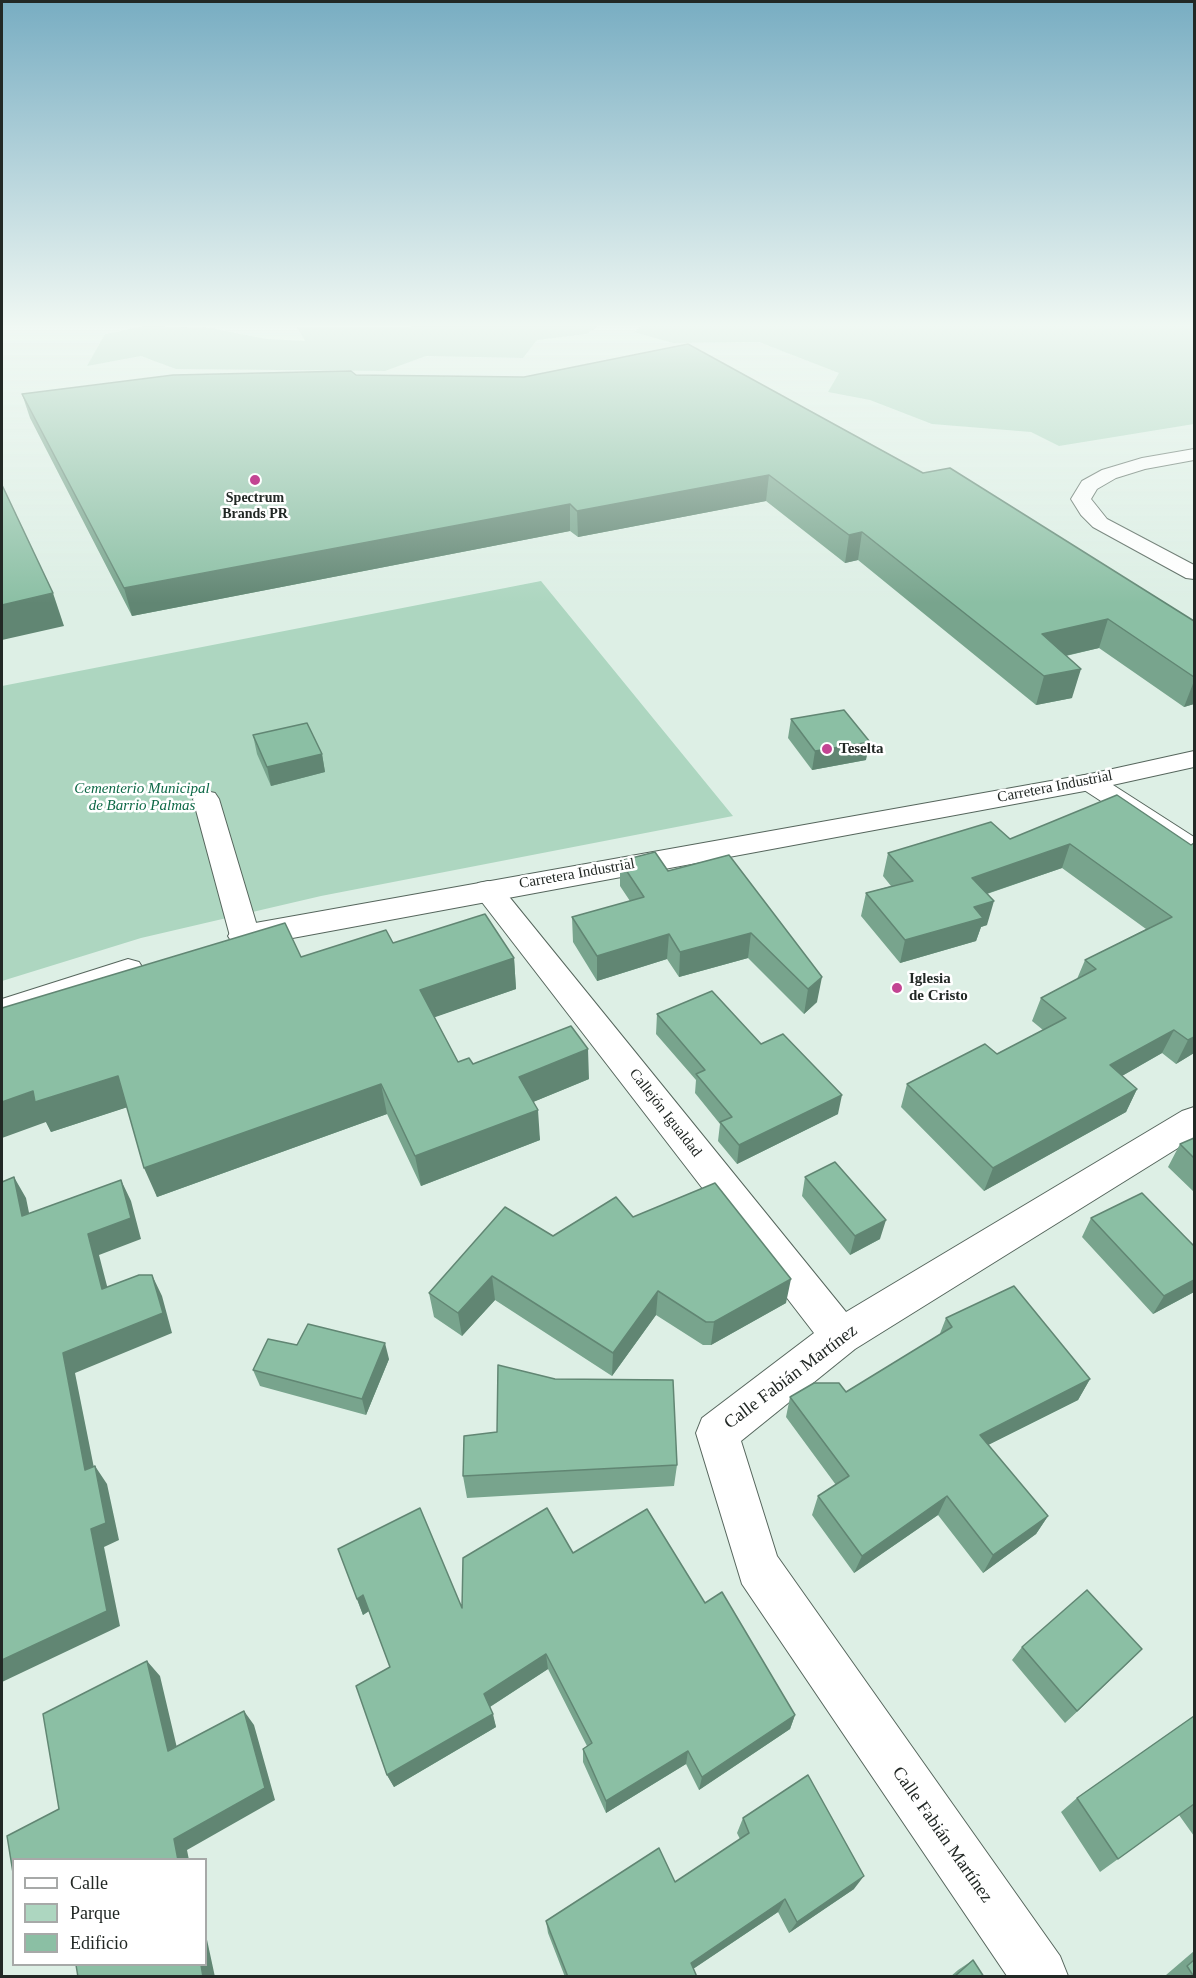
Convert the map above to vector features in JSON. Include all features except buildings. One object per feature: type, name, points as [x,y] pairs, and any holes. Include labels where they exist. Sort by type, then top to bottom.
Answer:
[{"type":"street","points":[[1194,455],[1142,464],[1109,474],[1089,485],[1081,499],[1088,511],[1100,523],[1194,573]]},
{"type":"street","name":"Carretera Industrial","points":[[234,939],[488,890],[1090,782],[1194,759]]},
{"type":"street","points":[[1090,782],[1194,849]]},
{"type":"street","points":[[206,798],[234,939]]},
{"type":"street","name":"Callejón Igualdad","points":[[488,890],[841,1336]]},
{"type":"street","points":[[2,1011],[157,962]]},
{"type":"street","name":"Calle Fabián Martínez","points":[[1040,1977],[758,1568],[717,1433],[841,1336],[1194,1121]]},
{"type":"green space","points":[[917,418],[1194,418],[1194,424],[1059,446],[1031,432],[932,424]]},
{"type":"green space","name":"Cementerio Municipal de Barrio Palmas","points":[[541,581],[733,816],[321,896],[141,938],[2,981],[2,686]]},
{"type":"place","name":"Spectrum Brands PR","points":[[255,480]]},
{"type":"place","name":"Teselta","points":[[827,749]]},
{"type":"place","name":"Iglesia de Cristo","points":[[897,988]]}]
